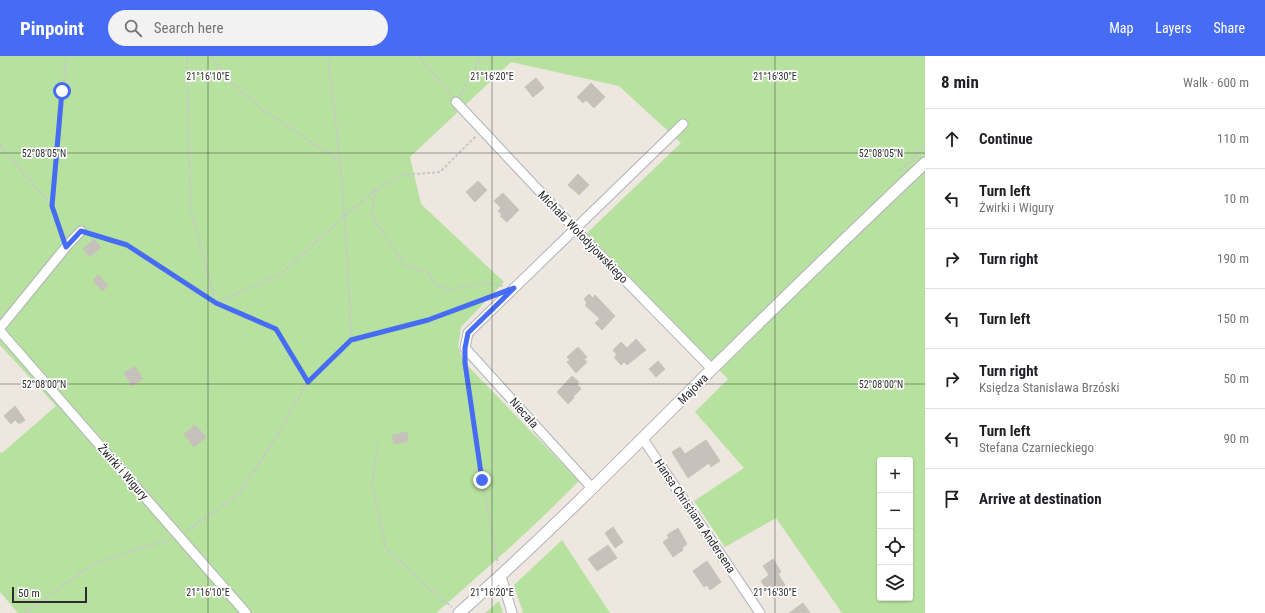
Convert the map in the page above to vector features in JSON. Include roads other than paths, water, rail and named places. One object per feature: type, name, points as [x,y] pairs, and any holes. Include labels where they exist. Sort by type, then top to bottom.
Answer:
[{"type":"street","name":"Michała Wołodyjowskiego","points":[[456,102],[575,229],[712,369]]},
{"type":"street","points":[[575,229],[683,124]]},
{"type":"street","name":"Majowa","points":[[456,611],[501,576],[593,489],[712,369],[925,163]]},
{"type":"street","name":"Niecała","points":[[575,229],[468,333],[465,348],[593,489]]},
{"type":"street","name":"Żwirki i Wigury","points":[[81,231],[66,247],[0,329],[246,613]]},
{"type":"street","name":"Hansa Christiana Andersena","points":[[643,439],[760,613]]},
{"type":"street","points":[[501,576],[512,613]]}]
